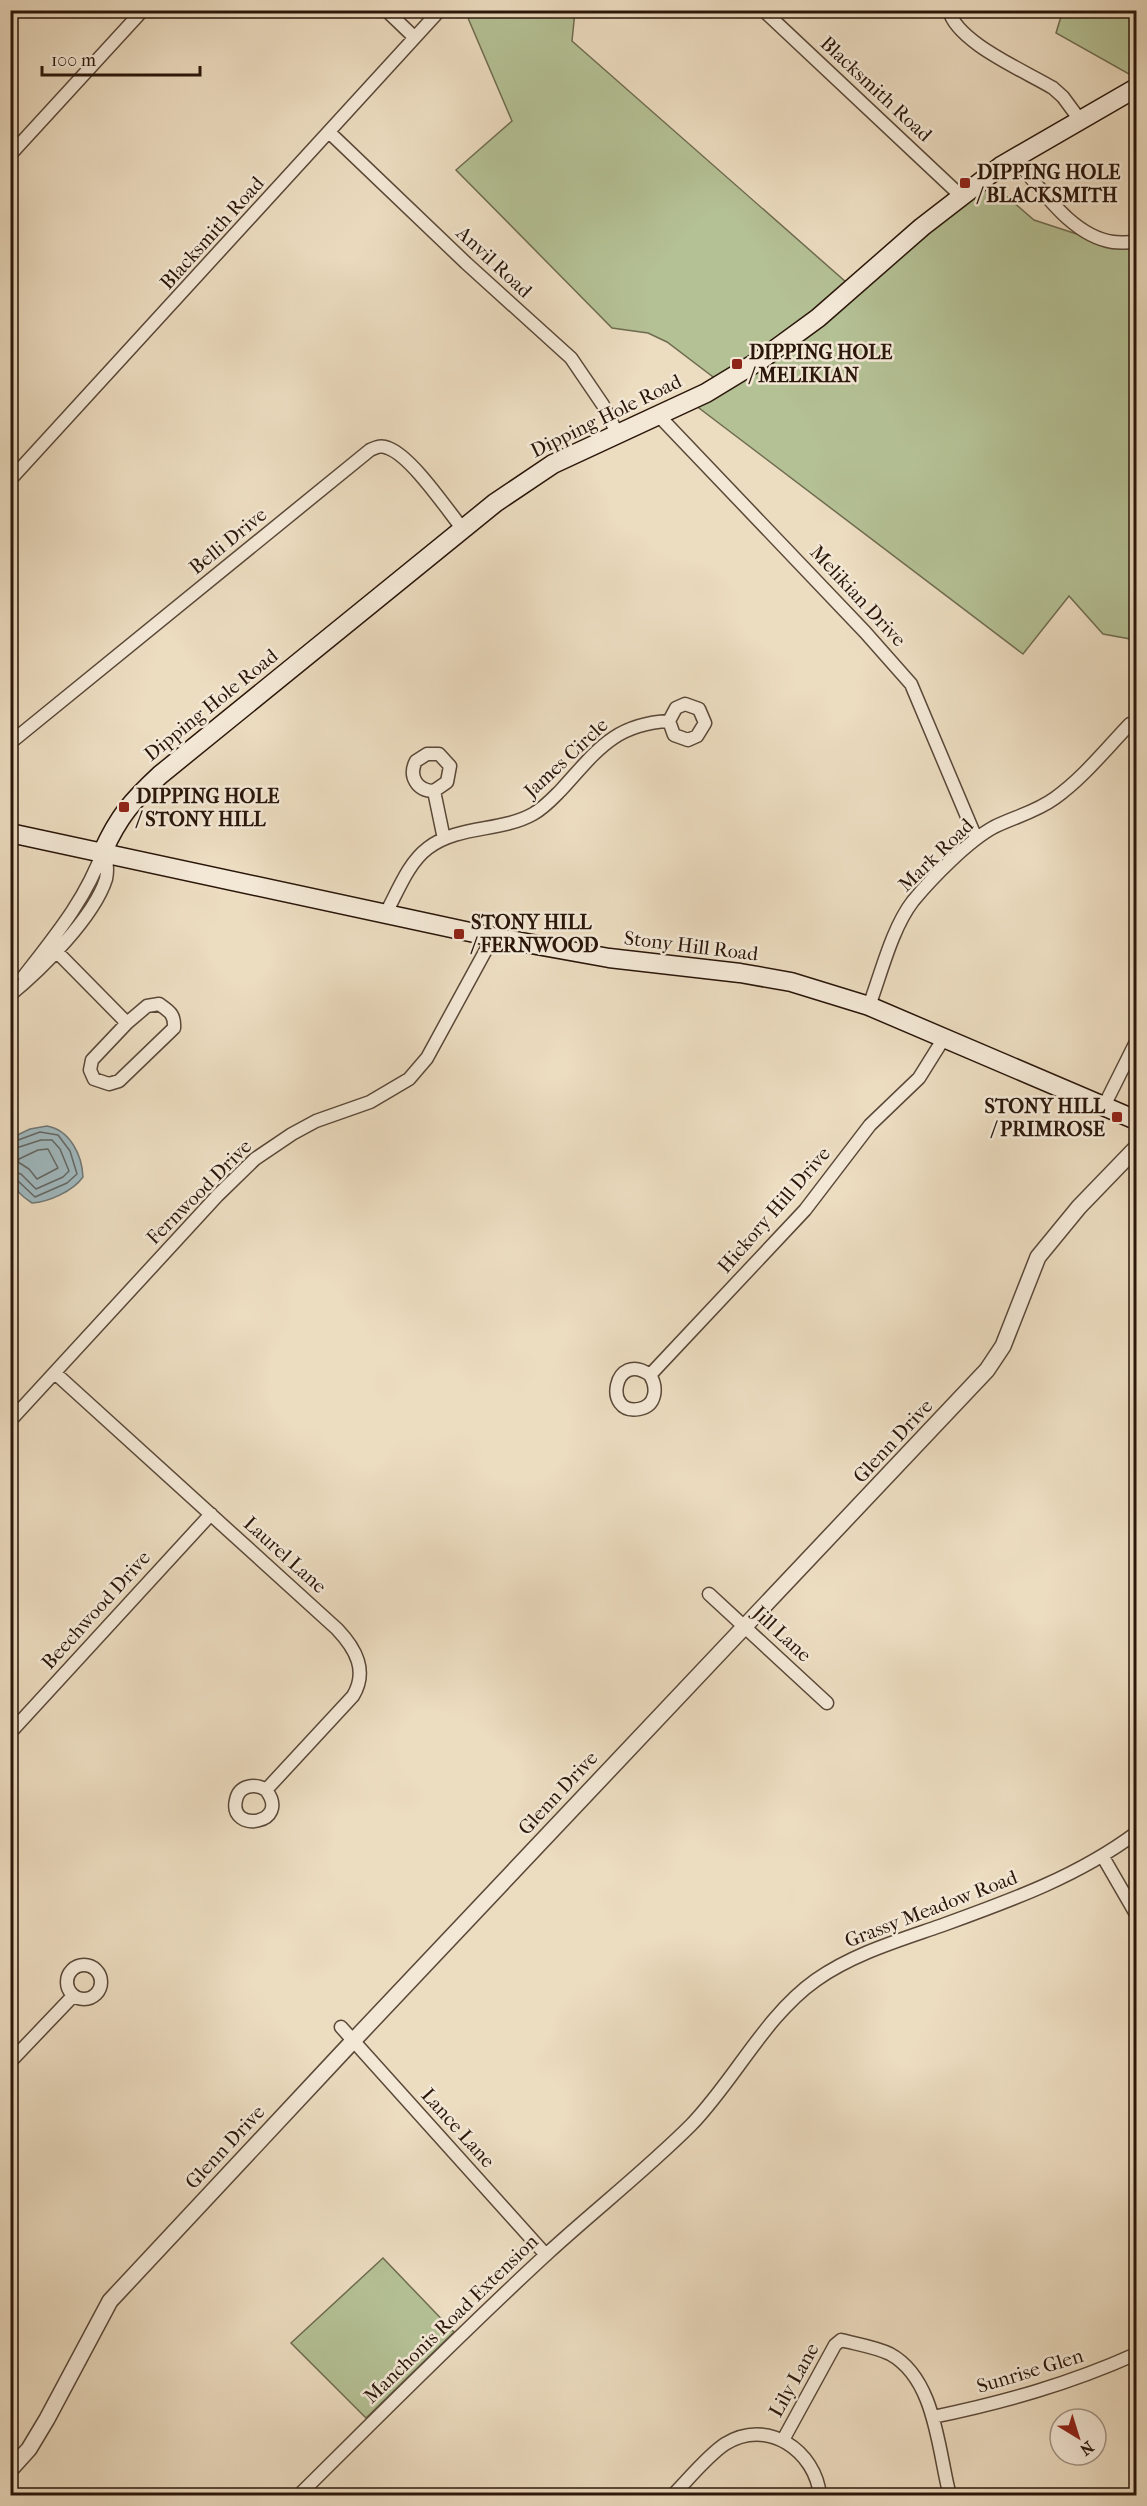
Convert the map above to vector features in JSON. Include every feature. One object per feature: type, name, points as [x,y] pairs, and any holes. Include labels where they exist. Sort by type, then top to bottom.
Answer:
[{"type":"main road","name":"Dipping Hole Road","points":[[103,851],[129,804],[160,775],[462,528],[553,464],[706,393],[791,339],[841,300],[922,227],[1001,166],[1137,88]]},
{"type":"main road","name":"Stony Hill Road","points":[[10,833],[103,851],[494,937],[609,958],[740,973],[791,982],[868,1006],[1137,1120]]},
{"type":"street","points":[[10,155],[143,10]]},
{"type":"street","points":[[386,10],[414,38]]},
{"type":"street","name":"Blacksmith Road","points":[[10,480],[330,133],[440,10]]},
{"type":"street","name":"Blacksmith Road","points":[[764,10],[962,196]]},
{"type":"street","points":[[949,10],[955,25],[969,40],[1053,88],[1064,97],[1080,120]]},
{"type":"street","name":"Anvil Road","points":[[330,133],[466,263],[571,358],[603,405],[617,433]]},
{"type":"street","points":[[1015,159],[1075,223],[1093,235],[1112,242],[1137,242]]},
{"type":"street","name":"Melikian Drive","points":[[659,416],[865,632],[911,684],[976,838]]},
{"type":"street","name":"Belli Drive","points":[[10,743],[370,450],[380,446],[390,448],[403,459],[462,528]]},
{"type":"street","name":"James Circle","points":[[386,913],[413,864],[428,848],[444,839],[515,822],[534,814],[611,738],[637,725],[669,721]]},
{"type":"street","name":"Mark Road","points":[[868,1006],[903,918],[913,902],[976,838],[1054,799],[1130,724]]},
{"type":"street","points":[[434,791],[444,839]]},
{"type":"street","points":[[10,995],[57,952],[79,924],[103,886],[107,870],[103,851]]},
{"type":"street","points":[[10,995],[67,921],[89,886],[103,851]]},
{"type":"street","name":"Fernwood Drive","points":[[10,1421],[255,1159],[292,1134],[316,1122],[370,1102],[409,1079],[427,1058],[494,937]]},
{"type":"street","points":[[57,952],[127,1023]]},
{"type":"street","points":[[159,1004],[170,1011],[175,1019],[174,1028],[119,1081],[109,1084],[94,1079],[90,1070],[92,1060],[127,1023],[147,1006],[159,1004]]},
{"type":"street","name":"Hickory Hill Drive","points":[[650,1375],[805,1210],[870,1125],[919,1078],[944,1038]]},
{"type":"street","points":[[1104,1106],[1137,1042]]},
{"type":"street","name":"Glenn Drive","points":[[10,2470],[29,2449],[47,2419],[110,2301],[987,1370],[1003,1346],[1038,1257],[1079,1207],[1137,1148]]},
{"type":"street","name":"Laurel Lane","points":[[55,1373],[348,1641],[360,1666],[359,1687],[266,1790]]},
{"type":"street","name":"Beechwood Drive","points":[[10,1733],[210,1514]]},
{"type":"street","name":"Jill Lane","points":[[709,1594],[826,1703]]},
{"type":"street","name":"Grassy Meadow Road","points":[[635,2176],[710,2104],[780,2014],[819,1978],[858,1955],[1031,1893],[1103,1857],[1137,1833]]},
{"type":"street","points":[[1103,1857],[1137,1914]]},
{"type":"street","points":[[10,2062],[73,1996]]},
{"type":"street","name":"Lance Lane","points":[[341,2027],[546,2255]]},
{"type":"street","name":"Manchonis Road Extension","points":[[298,2496],[427,2367],[546,2255],[635,2176]]},
{"type":"street","name":"Lily Lane","points":[[783,2440],[836,2345],[841,2340],[890,2354],[905,2366],[925,2395],[933,2417]]},
{"type":"street","name":"Sunrise Glen","points":[[933,2417],[1041,2392],[1095,2373],[1137,2354]]},
{"type":"street","points":[[933,2417],[950,2496]]},
{"type":"street","points":[[672,2496],[725,2444],[739,2438],[763,2433],[783,2440],[796,2448],[810,2463],[819,2480],[820,2496]]},
{"type":"green space","points":[[1063,10],[1136,11],[1136,78],[1056,33]]},
{"type":"green space","points":[[465,11],[575,11],[572,41],[846,282],[985,178],[1034,220],[1095,240],[1136,242],[1136,640],[1103,634],[1069,596],[1023,654],[695,405],[721,383],[667,342],[648,333],[612,328],[456,170],[512,121]]},
{"type":"green space","points":[[383,2258],[454,2332],[366,2418],[291,2343]]},
{"type":"water","points":[[47,1126],[62,1133],[73,1145],[80,1160],[83,1177],[60,1195],[32,1203],[23,1197],[13,1183],[10,1167],[11,1138],[30,1129]]},
{"type":"place","name":"DIPPING HOLE / BLACKSMITH","points":[[965,183]]},
{"type":"place","name":"DIPPING HOLE / MELIKIAN","points":[[737,364]]},
{"type":"place","name":"DIPPING HOLE / STONY HILL","points":[[124,807]]},
{"type":"place","name":"STONY HILL / FERNWOOD","points":[[459,934]]},
{"type":"place","name":"STONY HILL / PRIMROSE","points":[[1117,1117]]}]
